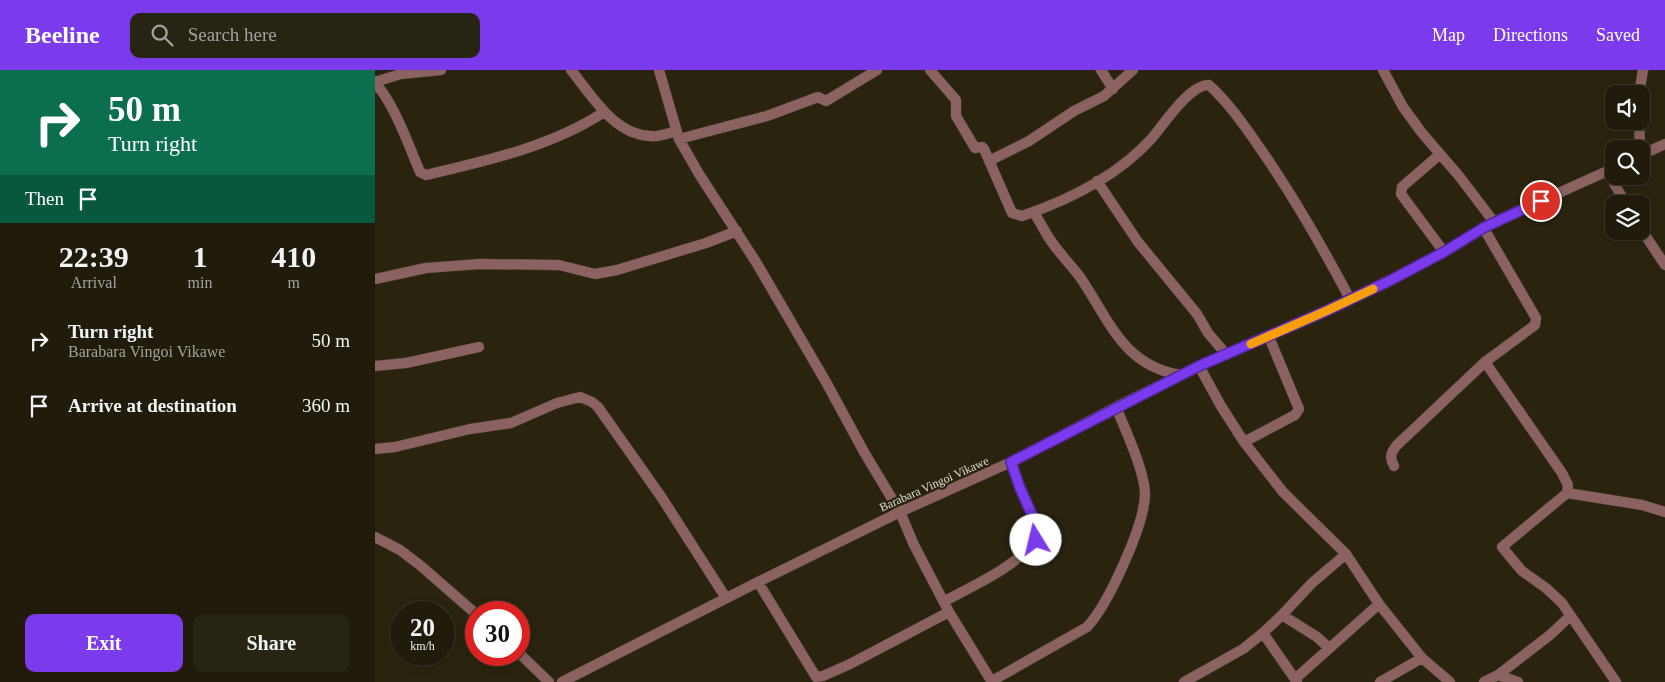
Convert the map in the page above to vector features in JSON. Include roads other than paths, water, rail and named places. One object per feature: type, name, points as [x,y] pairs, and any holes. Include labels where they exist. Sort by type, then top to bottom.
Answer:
[{"type":"street","points":[[441,70],[401,74],[375,83],[387,100],[420,172],[426,175],[491,160],[514,152],[585,125],[605,112]]},
{"type":"street","points":[[571,70],[605,112],[633,133],[657,136],[678,135],[767,116],[818,96],[826,101],[877,70]]},
{"type":"street","points":[[659,70],[678,135],[699,174],[737,231],[900,512],[949,612],[992,682],[1087,626],[1098,613],[1126,560],[1143,509],[1145,493],[1142,476],[1116,407]]},
{"type":"street","points":[[930,70],[956,100],[956,116],[975,148],[982,148],[984,150],[1012,213],[1022,216],[1080,191],[1133,157],[1193,91],[1201,86],[1209,85],[1245,127],[1273,166],[1321,244],[1350,299]]},
{"type":"street","points":[[1101,70],[1113,89]]},
{"type":"street","points":[[989,162],[1029,141],[1058,121],[1104,96],[1133,70]]},
{"type":"street","points":[[1383,70],[1403,107],[1439,155],[1459,176],[1493,222]]},
{"type":"street","points":[[1640,85],[1643,70]]},
{"type":"street","points":[[1650,151],[1665,144]]},
{"type":"street","points":[[1439,155],[1403,187],[1401,194],[1444,252]]},
{"type":"street","name":"Barabara Vingoi Vikawe","points":[[562,682],[900,512],[1011,462],[1199,366],[1269,337],[1391,280],[1444,252],[1493,222],[1605,171]]},
{"type":"street","points":[[1097,181],[1138,242],[1197,314],[1208,333],[1226,354]]},
{"type":"street","points":[[1034,212],[1050,239],[1081,279],[1117,337],[1151,366],[1168,373],[1180,375]]},
{"type":"street","points":[[1394,466],[1391,454],[1397,445],[1485,362],[1535,325],[1536,318],[1483,228]]},
{"type":"street","points":[[375,279],[426,268],[481,264],[559,265],[595,274],[617,270],[706,243],[737,231]]},
{"type":"street","points":[[1648,240],[1665,265]]},
{"type":"street","points":[[1244,442],[1295,415],[1299,409],[1269,337]]},
{"type":"street","points":[[375,366],[406,363],[479,347]]},
{"type":"street","points":[[1485,362],[1566,479],[1568,485],[1567,492],[1503,547],[1522,571],[1557,597],[1617,682]]},
{"type":"street","points":[[1199,366],[1244,442],[1283,492],[1346,554],[1379,604],[1423,658],[1450,682]]},
{"type":"street","points":[[375,449],[395,447],[511,423],[557,403],[580,397],[586,398],[598,407],[662,498],[726,598]]},
{"type":"street","points":[[945,601],[1005,567],[1036,540],[1037,526],[1011,462]]},
{"type":"street","points":[[1567,492],[1629,503],[1665,512]]},
{"type":"street","points":[[375,537],[400,550],[465,604]]},
{"type":"street","points":[[1184,682],[1243,649],[1263,633],[1312,583],[1346,554]]},
{"type":"street","points":[[758,582],[816,677],[823,676],[850,664],[949,612]]},
{"type":"street","points":[[1263,633],[1296,681],[1329,648],[1379,604]]},
{"type":"street","points":[[1282,615],[1317,637],[1329,648]]},
{"type":"street","points":[[1484,682],[1498,675],[1570,616]]},
{"type":"street","points":[[1380,682],[1423,658]]},
{"type":"street","points":[[530,664],[549,682]]},
{"type":"street","points":[[1498,675],[1518,682]]}]
